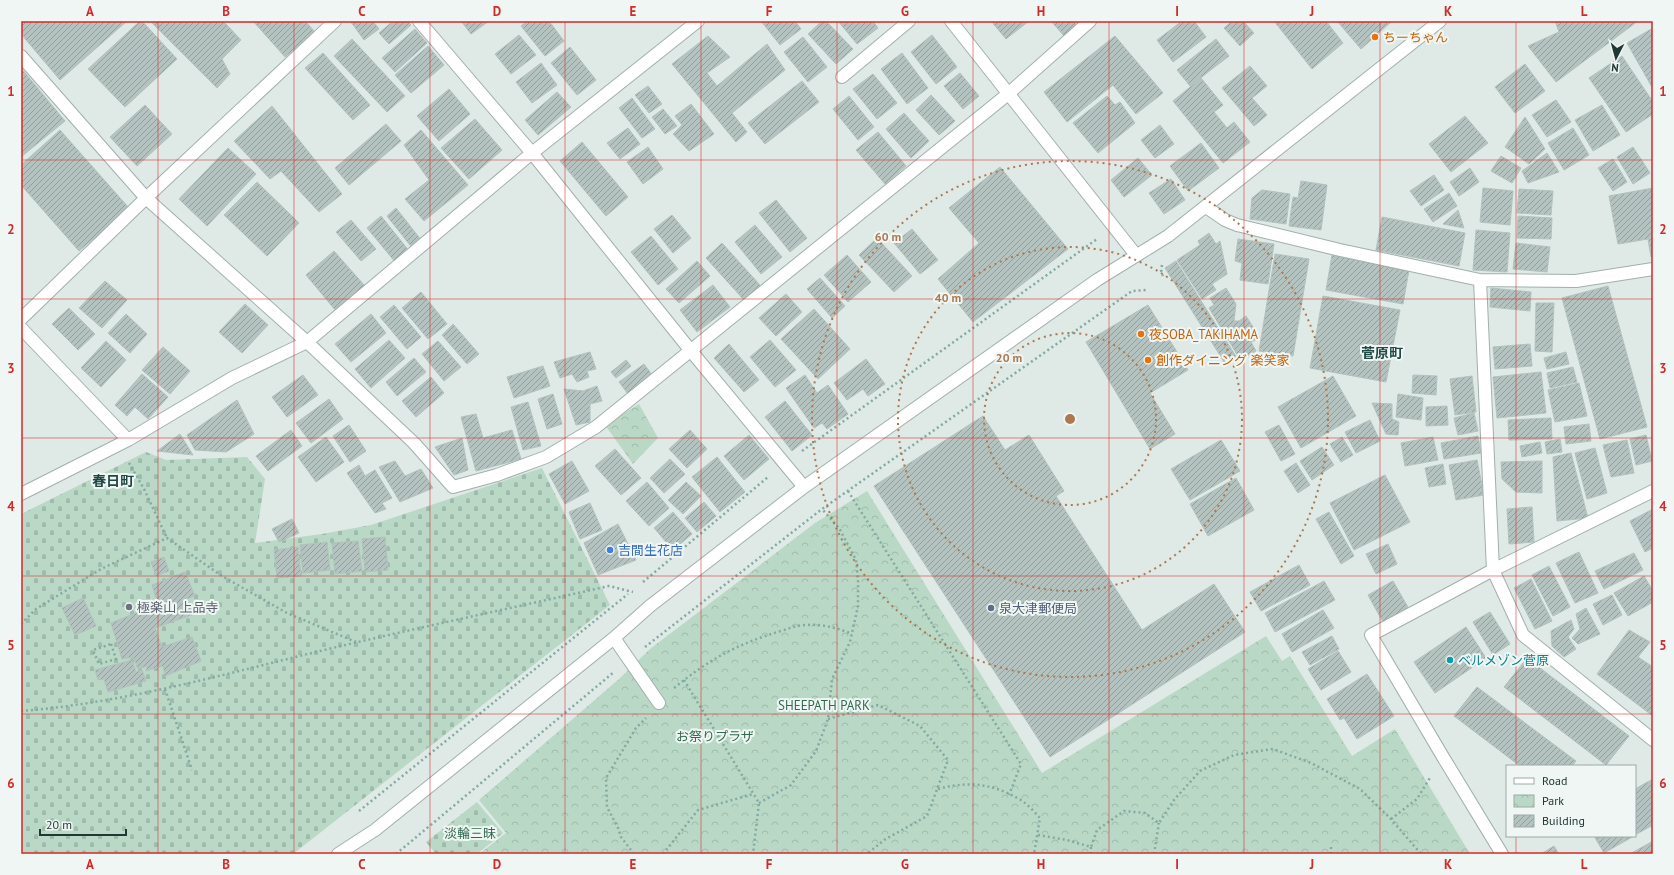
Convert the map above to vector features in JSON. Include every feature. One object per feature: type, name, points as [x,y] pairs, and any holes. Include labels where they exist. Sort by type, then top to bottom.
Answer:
[{"type":"street","points":[[21,319],[146,198],[335,21]]},
{"type":"street","points":[[419,21],[532,153],[691,351],[804,487]]},
{"type":"street","points":[[21,494],[123,442],[232,378],[306,342],[532,153],[698,21]]},
{"type":"street","points":[[842,77],[909,21]]},
{"type":"street","points":[[951,21],[1136,256]]},
{"type":"street","points":[[21,56],[146,198],[306,342],[414,443],[454,487],[497,475],[546,457],[596,427],[1008,94],[1090,21]]},
{"type":"street","points":[[342,853],[375,830],[614,638],[650,606],[804,487],[1091,284],[1168,236],[1440,21]]},
{"type":"street","points":[[1206,207],[1225,220],[1237,225],[1340,250],[1480,280],[1576,282],[1653,269]]},
{"type":"street","points":[[1480,280],[1493,570],[1523,635],[1653,740]]},
{"type":"street","points":[[21,328],[123,442]]},
{"type":"street","points":[[1502,854],[1442,757],[1372,635],[1493,570],[1653,491]]},
{"type":"street","points":[[614,638],[659,703]]},
{"type":"path","points":[[396,854],[630,660],[822,509],[1132,292],[1146,290]]},
{"type":"path","points":[[123,442],[167,538],[222,576],[287,613],[358,643]]},
{"type":"path","points":[[848,491],[1021,764],[1009,795]]},
{"type":"path","points":[[759,803],[790,785],[816,751],[828,719],[832,679],[850,642],[858,606],[856,560],[839,528],[822,509]]},
{"type":"path","points":[[21,624],[36,609],[101,569],[167,538]]},
{"type":"path","points":[[21,711],[62,708],[165,689],[609,586],[632,592],[642,598],[650,606]]},
{"type":"path","points":[[634,854],[621,837],[607,807],[606,778],[636,728],[659,703],[694,672],[727,652],[795,626],[823,626],[835,628],[852,634]]},
{"type":"path","points":[[111,644],[116,659],[99,664],[93,650],[111,644]]},
{"type":"path","points":[[684,680],[759,803],[753,854]]},
{"type":"path","points":[[165,689],[192,770]]},
{"type":"path","points":[[828,719],[878,705],[920,726],[948,760],[927,816],[884,840],[868,854]]},
{"type":"path","points":[[1154,854],[1159,823],[1174,800],[1200,771],[1234,755],[1273,749],[1311,763],[1360,789],[1391,819],[1421,854]]},
{"type":"path","points":[[1391,819],[1417,799],[1442,757]]},
{"type":"path","points":[[937,789],[956,784],[989,785],[1020,799],[1040,818],[1034,854]]},
{"type":"path","points":[[663,854],[698,810],[753,794]]},
{"type":"path","points":[[1091,854],[1091,847],[1097,830],[1124,812],[1146,813],[1159,823]]},
{"type":"path","points":[[1038,835],[1067,840],[1091,847]]},
{"type":"path","points":[[1330,854],[1331,847]]},
{"type":"green space","points":[[639,404],[658,438],[633,464],[605,425]]},
{"type":"green space","points":[[146,452],[166,460],[247,457],[265,479],[255,543],[322,534],[371,525],[542,468],[610,605],[293,854],[21,854],[21,514]]},
{"type":"green space","name":"SHEEPATH PARK","points":[[867,491],[1042,773],[1266,636],[1282,661],[1290,656],[1352,756],[1395,729],[1470,854],[479,854],[506,833],[479,800],[619,679],[650,649],[815,523]]},
{"type":"green space","name":"淡輪三昧","points":[[477,802],[503,833],[477,854],[436,854],[426,842]]},
{"type":"building","points":[[21,21],[127,21],[60,80],[21,34]]},
{"type":"building","points":[[140,21],[142,21],[177,59],[125,107],[88,69]]},
{"type":"building","points":[[150,21],[223,21],[241,40],[222,59],[230,74],[217,88]]},
{"type":"building","points":[[253,21],[305,21],[315,32],[285,57]]},
{"type":"building","points":[[373,21],[379,29],[364,40],[351,22]]},
{"type":"building","points":[[393,21],[407,21],[411,25],[389,44],[379,33]]},
{"type":"building","points":[[461,21],[489,21],[471,34]]},
{"type":"building","points":[[527,21],[549,21],[564,41],[545,56],[521,26]]},
{"type":"building","points":[[761,21],[795,21],[801,29],[780,45]]},
{"type":"building","points":[[822,21],[826,21],[853,49],[836,64],[808,34]]},
{"type":"building","points":[[838,21],[873,21],[878,28],[857,44]]},
{"type":"building","points":[[991,21],[1029,21],[1006,39]]},
{"type":"building","points":[[1051,21],[1074,21],[1078,26],[1065,37]]},
{"type":"building","points":[[1182,21],[1194,21],[1206,37],[1173,62],[1157,40]]},
{"type":"building","points":[[1232,21],[1243,21],[1254,33],[1240,46],[1224,28]]},
{"type":"building","points":[[1274,21],[1326,21],[1343,43],[1312,69]]},
{"type":"building","points":[[1337,21],[1390,21],[1391,22],[1361,49]]},
{"type":"building","points":[[1555,21],[1638,21],[1556,82],[1528,46],[1559,32]]},
{"type":"building","points":[[1653,28],[1653,89],[1627,43]]},
{"type":"building","points":[[415,29],[427,43],[395,72],[382,58]]},
{"type":"building","points":[[519,35],[536,55],[511,74],[495,54]]},
{"type":"building","points":[[932,35],[957,67],[936,84],[911,52]]},
{"type":"building","points":[[708,36],[730,57],[707,73],[717,86],[767,44],[785,70],[732,113],[747,132],[736,142],[672,64]]},
{"type":"building","points":[[1115,36],[1163,93],[1136,114],[1113,85],[1067,122],[1044,92]]},
{"type":"building","points":[[803,37],[827,67],[808,82],[784,52]]},
{"type":"building","points":[[352,39],[405,96],[387,112],[334,56]]},
{"type":"building","points":[[1216,39],[1229,56],[1190,86],[1177,70]]},
{"type":"building","points":[[428,46],[444,65],[411,93],[395,75]]},
{"type":"building","points":[[570,47],[596,80],[577,95],[551,63]]},
{"type":"building","points":[[323,53],[370,105],[353,120],[305,68]]},
{"type":"building","points":[[902,53],[928,88],[907,104],[881,69]]},
{"type":"building","points":[[1622,56],[1653,102],[1653,114],[1626,132],[1589,78]]},
{"type":"building","points":[[541,63],[557,85],[532,103],[516,82]]},
{"type":"building","points":[[1525,64],[1545,91],[1515,113],[1495,87]]},
{"type":"building","points":[[1250,66],[1267,86],[1252,98],[1267,115],[1254,126],[1222,88]]},
{"type":"building","points":[[21,68],[65,121],[21,157]]},
{"type":"building","points":[[960,73],[979,96],[963,109],[944,86]]},
{"type":"building","points":[[873,74],[897,103],[877,119],[853,89]]},
{"type":"building","points":[[1201,78],[1223,105],[1214,112],[1227,128],[1234,122],[1250,142],[1223,163],[1173,101]]},
{"type":"building","points":[[802,81],[819,102],[765,144],[748,123]]},
{"type":"building","points":[[648,86],[662,104],[649,113],[635,95]]},
{"type":"building","points":[[449,89],[470,114],[439,141],[417,116]]},
{"type":"building","points":[[557,92],[571,107],[538,135],[525,120]]},
{"type":"building","points":[[931,95],[955,121],[939,135],[916,110]]},
{"type":"building","points":[[849,96],[874,127],[858,140],[833,109]]},
{"type":"building","points":[[1107,96],[1115,105],[1120,102],[1135,123],[1098,153],[1073,123]]},
{"type":"building","points":[[632,98],[655,129],[642,138],[619,108]]},
{"type":"building","points":[[1556,100],[1571,122],[1547,137],[1532,115]]},
{"type":"building","points":[[691,104],[714,134],[689,151],[673,134],[682,125],[675,116]]},
{"type":"building","points":[[145,105],[172,134],[137,166],[110,137]]},
{"type":"building","points":[[1602,105],[1620,135],[1593,151],[1575,120]]},
{"type":"building","points":[[272,106],[342,194],[319,212],[281,171],[270,179],[234,141]]},
{"type":"building","points":[[663,109],[677,126],[665,134],[652,117]]},
{"type":"building","points":[[904,113],[929,141],[911,158],[886,129]]},
{"type":"building","points":[[1465,116],[1488,143],[1451,172],[1429,144]]},
{"type":"building","points":[[1525,117],[1545,149],[1529,164],[1505,147]]},
{"type":"building","points":[[475,119],[502,150],[469,179],[441,148]]},
{"type":"building","points":[[386,124],[401,141],[349,185],[335,168]]},
{"type":"building","points":[[1160,125],[1174,144],[1155,158],[1141,140]]},
{"type":"building","points":[[628,128],[640,144],[620,159],[607,143]]},
{"type":"building","points":[[1573,128],[1589,155],[1564,170],[1548,143]]},
{"type":"building","points":[[60,130],[129,208],[79,251],[21,185],[21,165]]},
{"type":"building","points":[[421,130],[468,185],[424,221],[405,199],[429,180],[404,145]]},
{"type":"building","points":[[878,132],[906,166],[885,184],[856,150]]},
{"type":"building","points":[[582,142],[628,197],[606,216],[560,161]]},
{"type":"building","points":[[1201,143],[1219,168],[1188,191],[1170,166]]},
{"type":"building","points":[[648,147],[663,169],[643,184],[627,162]]},
{"type":"building","points":[[1633,147],[1650,173],[1633,184],[1617,157]]},
{"type":"building","points":[[228,148],[256,174],[207,226],[179,199]]},
{"type":"building","points":[[1547,153],[1559,172],[1528,183],[1522,171]]},
{"type":"building","points":[[1501,156],[1521,168],[1512,183],[1491,171]]},
{"type":"building","points":[[1138,158],[1152,175],[1124,197],[1111,180]]},
{"type":"building","points":[[1613,159],[1627,182],[1613,191],[1598,168]]},
{"type":"building","points":[[1000,167],[1068,249],[973,322],[938,279],[979,243],[949,208]]},
{"type":"building","points":[[1470,168],[1479,182],[1459,196],[1450,182]]},
{"type":"building","points":[[1434,175],[1444,190],[1421,206],[1410,191]]},
{"type":"building","points":[[1171,179],[1185,200],[1164,214],[1149,193]]},
{"type":"building","points":[[1301,181],[1327,185],[1321,230],[1289,226],[1293,197],[1298,198]]},
{"type":"building","points":[[257,182],[299,223],[267,256],[224,215]]},
{"type":"building","points":[[1483,188],[1513,191],[1510,225],[1480,222]]},
{"type":"building","points":[[1653,188],[1653,256],[1651,257],[1648,239],[1618,244],[1609,196]]},
{"type":"building","points":[[1519,189],[1553,191],[1551,215],[1517,213]]},
{"type":"building","points":[[1262,190],[1290,194],[1286,224],[1250,219],[1252,198]]},
{"type":"building","points":[[1449,193],[1457,206],[1433,222],[1424,209]]},
{"type":"building","points":[[776,200],[807,238],[790,252],[759,213]]},
{"type":"building","points":[[396,208],[422,241],[413,249],[387,216]]},
{"type":"building","points":[[1458,210],[1464,228],[1443,224]]},
{"type":"building","points":[[672,215],[691,238],[673,253],[654,229]]},
{"type":"building","points":[[381,216],[410,252],[396,263],[367,228]]},
{"type":"building","points":[[1518,216],[1552,218],[1551,239],[1517,238]]},
{"type":"building","points":[[1382,217],[1465,233],[1459,266],[1376,250]]},
{"type":"building","points":[[351,220],[376,249],[361,261],[336,232]]},
{"type":"building","points":[[755,225],[782,257],[761,274],[735,242]]},
{"type":"building","points":[[912,229],[938,260],[920,274],[894,243]]},
{"type":"building","points":[[1476,230],[1510,233],[1507,272],[1473,270]]},
{"type":"building","points":[[1209,233],[1216,244],[1220,241],[1227,274],[1212,284],[1216,290],[1202,299],[1177,260],[1200,245],[1198,241]]},
{"type":"building","points":[[651,236],[678,269],[658,285],[631,252]]},
{"type":"building","points":[[877,238],[912,276],[894,292],[859,255]]},
{"type":"building","points":[[1238,239],[1274,244],[1268,284],[1240,280],[1242,263],[1235,261]]},
{"type":"building","points":[[722,243],[760,285],[744,300],[706,258]]},
{"type":"building","points":[[1516,243],[1550,247],[1547,272],[1513,269]]},
{"type":"building","points":[[334,251],[365,286],[336,311],[306,275]]},
{"type":"building","points":[[1275,254],[1309,259],[1293,356],[1259,351]]},
{"type":"building","points":[[847,255],[871,282],[848,302],[824,275]]},
{"type":"building","points":[[1332,255],[1409,270],[1403,304],[1326,290]]},
{"type":"building","points":[[697,261],[710,276],[679,303],[666,289]]},
{"type":"building","points":[[1176,261],[1237,358],[1226,365],[1165,268]]},
{"type":"building","points":[[820,278],[845,306],[832,318],[807,289]]},
{"type":"building","points":[[105,281],[127,300],[102,328],[79,308]]},
{"type":"building","points":[[713,285],[730,307],[697,332],[680,310]]},
{"type":"building","points":[[1608,286],[1647,427],[1600,439],[1562,298]]},
{"type":"building","points":[[1226,288],[1236,304],[1234,321],[1239,321],[1246,316],[1260,338],[1251,342],[1256,351],[1241,361],[1209,308],[1214,305],[1210,298]]},
{"type":"building","points":[[1491,288],[1531,292],[1530,311],[1490,307]]},
{"type":"building","points":[[421,292],[447,324],[428,339],[402,308]]},
{"type":"building","points":[[786,294],[802,312],[776,336],[759,318]]},
{"type":"building","points":[[1323,296],[1400,310],[1386,382],[1310,368]]},
{"type":"building","points":[[1536,303],[1554,303],[1552,352],[1535,351]]},
{"type":"building","points":[[245,304],[268,325],[242,353],[219,332]]},
{"type":"building","points":[[394,305],[421,337],[407,349],[380,317]]},
{"type":"building","points":[[1148,305],[1188,370],[1150,393],[1175,434],[1150,449],[1086,342]]},
{"type":"building","points":[[69,308],[95,334],[78,350],[52,324]]},
{"type":"building","points":[[814,309],[850,349],[818,379],[781,339]]},
{"type":"building","points":[[126,314],[147,334],[130,353],[108,333]]},
{"type":"building","points":[[371,314],[386,333],[351,362],[335,344]]},
{"type":"building","points":[[453,324],[479,354],[467,364],[442,335]]},
{"type":"building","points":[[389,340],[405,358],[371,388],[355,369]]},
{"type":"building","points":[[770,340],[796,370],[775,387],[750,357]]},
{"type":"building","points":[[106,341],[126,360],[101,387],[81,368]]},
{"type":"building","points":[[438,341],[461,367],[444,381],[422,354]]},
{"type":"building","points":[[729,344],[759,380],[744,392],[714,358]]},
{"type":"building","points":[[1530,344],[1532,366],[1495,369],[1493,347]]},
{"type":"building","points":[[163,347],[190,371],[170,394],[142,370]]},
{"type":"building","points":[[590,352],[596,369],[587,371],[589,377],[577,382],[572,374],[560,378],[554,362]]},
{"type":"building","points":[[1566,352],[1569,364],[1547,369],[1544,358]]},
{"type":"building","points":[[414,358],[426,372],[397,396],[386,382]]},
{"type":"building","points":[[866,359],[885,384],[868,396],[863,389],[847,400],[834,383]]},
{"type":"building","points":[[626,360],[631,366],[616,378],[611,372]]},
{"type":"building","points":[[644,364],[653,376],[628,394],[619,382]]},
{"type":"building","points":[[543,366],[550,386],[514,398],[507,377]]},
{"type":"building","points":[[1573,367],[1577,382],[1550,388],[1547,373]]},
{"type":"building","points":[[1541,372],[1546,413],[1497,418],[1493,377]]},
{"type":"building","points":[[142,374],[168,397],[148,419],[135,407],[127,416],[115,405]]},
{"type":"building","points":[[303,375],[318,395],[287,417],[272,397]]},
{"type":"building","points":[[805,375],[817,393],[828,385],[848,414],[827,429],[822,423],[814,428],[786,388]]},
{"type":"building","points":[[1413,375],[1437,376],[1436,395],[1412,393]]},
{"type":"building","points":[[1333,376],[1356,416],[1301,448],[1278,407]]},
{"type":"building","points":[[1472,376],[1476,412],[1455,415],[1450,379]]},
{"type":"building","points":[[431,377],[444,393],[416,417],[402,401]]},
{"type":"building","points":[[1579,383],[1587,416],[1555,422],[1548,390]]},
{"type":"building","points":[[597,386],[602,401],[590,404],[590,422],[576,425],[564,389],[583,391]]},
{"type":"building","points":[[553,394],[562,424],[547,429],[538,399]]},
{"type":"building","points":[[1398,394],[1423,398],[1421,420],[1396,417]]},
{"type":"building","points":[[329,399],[343,419],[311,443],[296,423]]},
{"type":"building","points":[[237,400],[254,434],[226,452],[195,450],[187,435]]},
{"type":"building","points":[[785,401],[812,435],[792,451],[765,417]]},
{"type":"building","points":[[528,402],[541,446],[523,450],[511,407]]},
{"type":"building","points":[[1372,403],[1392,404],[1392,419],[1399,422],[1398,435],[1386,434]]},
{"type":"building","points":[[1447,406],[1448,425],[1426,426],[1426,407]]},
{"type":"building","points":[[1474,413],[1478,431],[1458,435],[1454,418]]},
{"type":"building","points":[[476,414],[483,438],[512,430],[521,459],[476,471],[461,417]]},
{"type":"building","points":[[983,416],[1005,450],[1029,435],[1064,491],[1056,496],[1142,630],[1214,584],[1245,632],[1050,757],[874,486]]},
{"type":"building","points":[[1551,418],[1552,439],[1509,440],[1508,420]]},
{"type":"building","points":[[1370,420],[1380,441],[1356,453],[1345,432]]},
{"type":"building","points":[[1589,424],[1591,441],[1566,444],[1564,427]]},
{"type":"building","points":[[349,425],[366,451],[350,462],[333,436]]},
{"type":"building","points":[[1279,425],[1295,454],[1281,461],[1265,432]]},
{"type":"building","points":[[291,430],[302,446],[268,471],[256,456]]},
{"type":"building","points":[[690,430],[707,449],[687,468],[669,449]]},
{"type":"building","points":[[180,434],[193,455],[157,451]]},
{"type":"building","points":[[749,435],[769,459],[744,480],[724,456]]},
{"type":"building","points":[[1646,435],[1652,461],[1636,465],[1630,439]]},
{"type":"building","points":[[1478,436],[1481,453],[1444,459],[1441,443]]},
{"type":"building","points":[[326,437],[344,462],[316,482],[298,457]]},
{"type":"building","points":[[1342,437],[1353,455],[1341,462],[1330,444]]},
{"type":"building","points":[[1433,437],[1438,460],[1405,466],[1401,443]]},
{"type":"building","points":[[462,438],[468,470],[454,475],[435,447]]},
{"type":"building","points":[[1560,439],[1562,452],[1547,454],[1545,442]]},
{"type":"building","points":[[1221,440],[1240,471],[1190,500],[1171,469]]},
{"type":"building","points":[[1627,440],[1634,473],[1611,477],[1603,445]]},
{"type":"building","points":[[1540,442],[1542,453],[1522,457],[1520,446]]},
{"type":"building","points":[[1322,447],[1334,465],[1312,480],[1300,461]]},
{"type":"building","points":[[1595,448],[1607,493],[1587,499],[1575,453]]},
{"type":"building","points":[[615,449],[641,478],[621,495],[595,466]]},
{"type":"building","points":[[1571,453],[1588,518],[1557,521],[1553,457]]},
{"type":"building","points":[[717,457],[745,492],[720,512],[692,477]]},
{"type":"building","points":[[670,459],[685,474],[664,493],[650,478]]},
{"type":"building","points":[[1477,460],[1484,495],[1456,500],[1449,465]]},
{"type":"building","points":[[395,461],[405,476],[421,469],[433,488],[400,502],[379,467]]},
{"type":"building","points":[[572,461],[589,491],[565,504],[549,474]]},
{"type":"building","points":[[1542,461],[1542,493],[1516,492],[1502,479],[1501,462]]},
{"type":"building","points":[[1296,463],[1310,485],[1298,493],[1284,471]]},
{"type":"building","points":[[1443,464],[1446,484],[1429,487],[1425,468]]},
{"type":"building","points":[[359,465],[365,476],[375,470],[392,498],[382,503],[386,509],[375,513],[347,473]]},
{"type":"building","points":[[1385,475],[1410,522],[1354,550],[1330,503]]},
{"type":"building","points":[[1236,478],[1254,510],[1208,536],[1190,504]]},
{"type":"building","points":[[647,482],[669,508],[649,526],[626,501]]},
{"type":"building","points":[[686,482],[701,496],[683,514],[668,500]]},
{"type":"building","points":[[704,502],[716,516],[697,532],[685,518]]},
{"type":"building","points":[[590,503],[602,530],[580,539],[569,512]]},
{"type":"building","points":[[1532,507],[1534,542],[1509,544],[1507,509]]},
{"type":"building","points":[[1653,509],[1653,548],[1645,552],[1630,521]]},
{"type":"building","points":[[673,512],[692,534],[673,550],[654,528]]},
{"type":"building","points":[[1329,512],[1354,556],[1341,564],[1316,519]]},
{"type":"building","points":[[292,519],[299,533],[279,542],[272,529]]},
{"type":"building","points":[[618,524],[636,560],[598,575],[584,543]]},
{"type":"building","points":[[385,537],[388,570],[365,572],[362,539]]},
{"type":"building","points":[[358,541],[362,571],[335,574],[332,543]]},
{"type":"building","points":[[327,542],[330,570],[303,573],[300,545]]},
{"type":"building","points":[[1388,544],[1397,564],[1376,574],[1366,554]]},
{"type":"building","points":[[298,547],[301,576],[277,578],[274,550]]},
{"type":"building","points":[[1579,552],[1598,593],[1575,603],[1556,563]]},
{"type":"building","points":[[1634,553],[1643,570],[1604,589],[1595,571]]},
{"type":"building","points":[[164,557],[169,571],[156,576],[151,562]]},
{"type":"building","points":[[1299,565],[1310,585],[1261,611],[1250,592]]},
{"type":"building","points":[[1549,566],[1570,607],[1553,616],[1532,575]]},
{"type":"building","points":[[185,572],[195,596],[186,599],[194,614],[155,628],[162,647],[192,637],[201,661],[165,676],[163,666],[146,671],[147,666],[138,669],[133,657],[122,659],[111,623],[158,604],[152,585]]},
{"type":"building","points":[[1644,576],[1653,591],[1653,602],[1628,616],[1614,593]]},
{"type":"building","points":[[1531,579],[1552,621],[1535,629],[1514,588]]},
{"type":"building","points":[[1324,581],[1335,600],[1275,632],[1265,613]]},
{"type":"building","points":[[1393,581],[1409,609],[1384,624],[1368,595]]},
{"type":"building","points":[[1612,595],[1622,615],[1603,625],[1593,604]]},
{"type":"building","points":[[83,598],[96,626],[75,635],[62,608]]},
{"type":"building","points":[[1586,608],[1600,634],[1578,644],[1572,638],[1580,629],[1576,614]]},
{"type":"building","points":[[1323,610],[1334,628],[1292,652],[1282,634]]},
{"type":"building","points":[[1490,612],[1510,644],[1493,655],[1473,622]]},
{"type":"building","points":[[1571,620],[1574,629],[1568,637],[1576,649],[1564,657],[1552,646],[1551,631]]},
{"type":"building","name":"ベルメゾン菅原","points":[[1466,627],[1486,658],[1435,693],[1414,662]]},
{"type":"building","points":[[1629,630],[1650,642],[1638,657],[1653,667],[1653,716],[1597,674]]},
{"type":"building","points":[[1332,636],[1339,649],[1310,665],[1302,652]]},
{"type":"building","points":[[1338,651],[1351,672],[1321,690],[1308,669]]},
{"type":"building","points":[[1527,658],[1629,736],[1606,765],[1504,687]]},
{"type":"building","points":[[132,660],[136,672],[142,670],[146,681],[108,692],[104,679],[98,680],[95,670]]},
{"type":"building","points":[[1367,674],[1394,716],[1357,739],[1344,718],[1340,720],[1327,699]]},
{"type":"building","points":[[1477,687],[1576,761],[1573,765],[1519,765],[1454,716]]},
{"type":"building","points":[[1653,779],[1653,825],[1636,834],[1636,788]]},
{"type":"building","points":[[1595,837],[1632,837],[1604,853]]},
{"type":"building","points":[[1653,841],[1653,854],[1630,854]]},
{"type":"building","points":[[1554,846],[1559,854],[1541,854]]},
{"type":"place","name":"ちーちゃん","points":[[1375,37]]},
{"type":"place","name":"夜SOBA_TAKIHAMA","points":[[1141,334]]},
{"type":"place","name":"創作ダイニング 楽笑家","points":[[1148,360]]},
{"type":"place","name":"吉間生花店","points":[[610,550]]},
{"type":"place","name":"極楽山 上品寺","points":[[129,607]]},
{"type":"place","name":"泉大津郵便局","points":[[991,608]]},
{"type":"place","name":"ベルメゾン菅原","points":[[1450,660]]},
{"type":"district","name":"菅原町","points":[[1382,353]]},
{"type":"district","name":"春日町","points":[[113,481]]},
{"type":"park label","name":"お祭りプラザ","points":[[715,736]]}]
